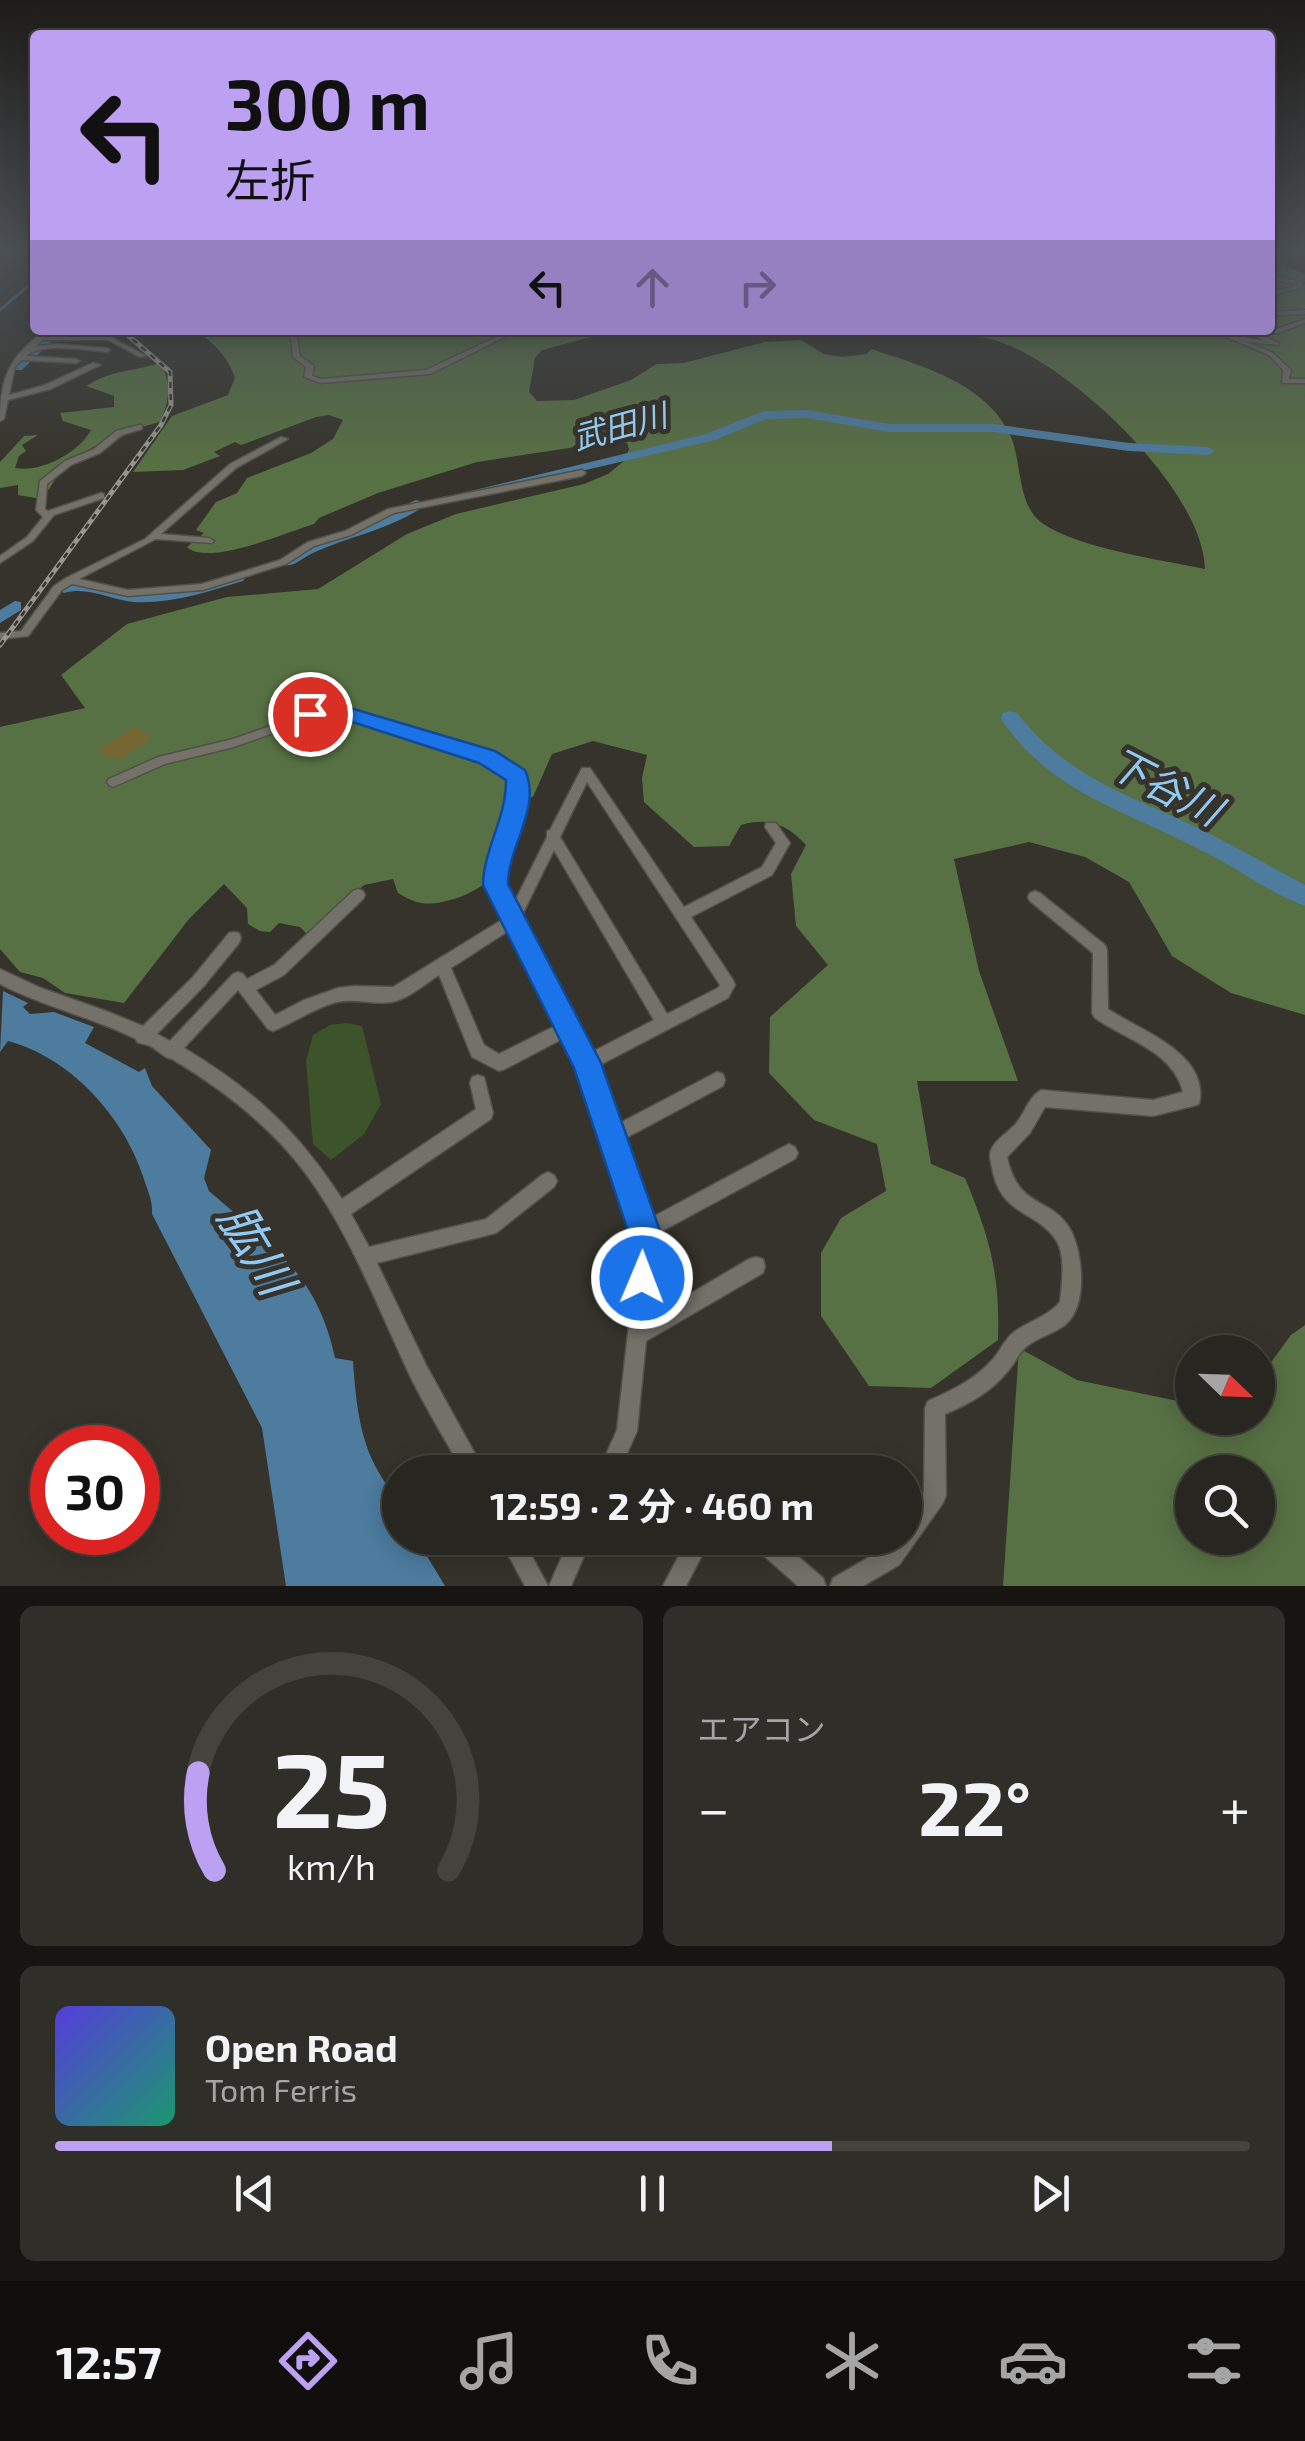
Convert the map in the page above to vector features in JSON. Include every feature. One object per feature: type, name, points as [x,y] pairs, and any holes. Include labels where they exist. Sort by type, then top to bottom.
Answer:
[{"type":"street","points":[[1275,332],[1302,323]]},
{"type":"street","points":[[0,419],[8,374],[18,358],[43,335]]},
{"type":"street","points":[[294,335],[297,357],[310,366],[308,377],[318,380],[427,372],[505,335]]},
{"type":"street","points":[[1258,335],[1277,344],[1228,337],[1271,354],[1287,370],[1285,380],[1305,381]]},
{"type":"street","points":[[40,338],[109,338],[142,356]]},
{"type":"street","points":[[28,349],[56,346],[107,350]]},
{"type":"street","points":[[18,358],[76,361]]},
{"type":"street","points":[[4,399],[48,387],[96,365]]},
{"type":"street","points":[[48,516],[40,510],[43,484],[68,463],[97,451],[119,433],[139,427]]},
{"type":"street","points":[[0,636],[24,634],[50,596],[70,580],[154,536],[233,466],[284,439]]},
{"type":"street","points":[[70,580],[128,594],[203,587],[283,562],[311,544],[348,533],[392,510],[582,473]]},
{"type":"street","points":[[0,560],[30,539],[48,516],[72,503],[101,496]]},
{"type":"street","points":[[154,536],[210,541]]},
{"type":"street","points":[[113,782],[162,760],[234,743],[330,709],[487,757],[510,769],[519,783],[518,807],[496,868],[496,887],[587,1063],[644,1231],[640,1334],[627,1431],[616,1455]]},
{"type":"street","points":[[170,1052],[238,979],[273,1024],[303,1008],[348,993],[383,997],[396,994],[512,921],[586,770],[728,985],[722,993],[587,1063]]},
{"type":"street","points":[[683,914],[766,871],[783,843],[771,827]]},
{"type":"street","points":[[552,836],[663,1022]]},
{"type":"street","points":[[245,988],[279,970],[358,896]]},
{"type":"street","points":[[922,1513],[936,1494],[935,1408],[972,1394],[1018,1341],[1057,1318],[1068,1306],[1070,1240],[1051,1221],[1020,1203],[1006,1189],[998,1154],[1024,1127],[1041,1098],[1153,1108],[1194,1098],[1185,1072],[1164,1046],[1100,1013],[1100,950],[1035,897]]},
{"type":"street","points":[[143,1038],[234,938]]},
{"type":"street","points":[[442,964],[478,1051],[499,1063],[568,1028]]},
{"type":"street","points":[[0,976],[31,994],[110,1019],[218,1079],[278,1126],[321,1176],[342,1210],[421,1376],[465,1455]]},
{"type":"street","points":[[612,1136],[717,1080]]},
{"type":"street","points":[[342,1210],[485,1113],[478,1083]]},
{"type":"street","points":[[644,1231],[789,1152]]},
{"type":"street","points":[[365,1257],[490,1228],[548,1181]]},
{"type":"street","points":[[640,1334],[756,1266]]},
{"type":"street","points":[[520,1555],[537,1586]]},
{"type":"street","points":[[560,1586],[574,1555]]},
{"type":"street","points":[[674,1586],[691,1555]]},
{"type":"street","points":[[780,1555],[815,1586]]},
{"type":"street","points":[[842,1586],[892,1555]]},
{"type":"green space","points":[[1275,323],[1305,323],[1305,1015],[1231,993],[1172,956],[1129,882],[1085,857],[1029,842],[954,859],[979,971],[1018,1081],[917,1081],[931,1164],[965,1178],[981,1220],[992,1257],[998,1316],[998,1340],[931,1388],[869,1386],[821,1316],[821,1253],[841,1218],[886,1191],[877,1144],[814,1120],[769,1073],[770,1017],[828,965],[796,926],[791,874],[806,845],[784,827],[760,822],[741,825],[729,846],[694,847],[644,802],[642,778],[647,755],[593,741],[552,754],[533,797],[525,798],[517,833],[504,862],[482,885],[450,900],[429,904],[411,900],[398,893],[393,879],[364,885],[309,936],[300,927],[279,923],[270,932],[248,924],[247,908],[224,884],[189,919],[124,1003],[65,993],[43,978],[20,972],[0,949],[0,727],[85,708],[61,675],[127,624],[227,597],[318,589],[407,534],[456,514],[584,484],[608,474],[624,461],[629,449],[627,443],[615,441],[477,462],[378,493],[319,518],[314,524],[267,540],[229,551],[197,552],[187,547],[204,533],[196,530],[216,502],[237,493],[247,478],[311,453],[333,439],[343,420],[329,415],[316,417],[241,445],[235,442],[214,452],[220,456],[183,470],[133,472],[172,416],[228,395],[235,378],[232,370],[220,351],[202,335],[598,335],[542,350],[535,358],[529,392],[537,401],[574,400],[631,380],[657,364],[684,363],[765,342],[801,340],[824,354],[842,357],[867,354],[871,349],[951,379],[986,403],[1011,437],[1024,495],[1042,523],[1098,546],[1205,569],[1198,537],[1182,503],[1128,434],[1060,375],[1027,354],[969,335],[1275,335]]},
{"type":"green space","points":[[159,363],[168,392],[160,422],[76,457],[41,499],[18,495],[18,485],[0,488],[0,462],[24,436],[38,435],[22,445],[26,451],[19,456],[15,468],[47,464],[78,446],[91,430],[63,421],[60,413],[114,407],[114,396],[86,386],[114,373]]},
{"type":"green space","points":[[330,1025],[362,1026],[381,1104],[364,1134],[331,1160],[313,1144],[306,1061],[313,1035]]},
{"type":"green space","points":[[1305,1325],[1305,1586],[1003,1586],[1019,1348],[1077,1380],[1175,1400],[1175,1435],[1275,1435],[1275,1357],[1291,1335]]},
{"type":"water","name":"肱川","points":[[3,991],[28,1003],[23,1007],[30,1014],[54,1012],[94,1027],[85,1043],[139,1072],[145,1068],[152,1086],[211,1150],[204,1178],[209,1191],[288,1263],[316,1304],[335,1358],[353,1361],[362,1431],[382,1477],[382,1555],[426,1555],[445,1586],[286,1586],[262,1428],[152,1214],[134,1154],[108,1111],[73,1075],[31,1049],[8,1041],[0,1052]]},
{"type":"building","points":[[136,726],[152,738],[118,760],[112,756],[108,759],[98,750]]},
{"type":"waterway","points":[[18,368],[53,335]]},
{"type":"waterway","name":"武田川","points":[[469,493],[710,437],[764,415],[807,414],[889,428],[993,428],[1129,447],[1208,451]]},
{"type":"waterway","name":"武田川","points":[[288,562],[304,551],[349,536],[421,503]]},
{"type":"waterway","name":"武田川","points":[[64,588],[79,585],[126,596],[154,596],[196,590],[237,578]]},
{"type":"waterway","name":"武田川","points":[[0,618],[15,606]]},
{"type":"waterway","name":"下谷川","points":[[1010,718],[1064,772],[1305,896]]},
{"type":"railway","points":[[0,645],[161,425],[171,405],[170,372],[128,335]]},
{"type":"route","points":[[310,714],[330,709],[344,712],[487,757],[517,776],[518,807],[496,868],[495,885],[587,1063],[644,1231],[642,1278]]}]
